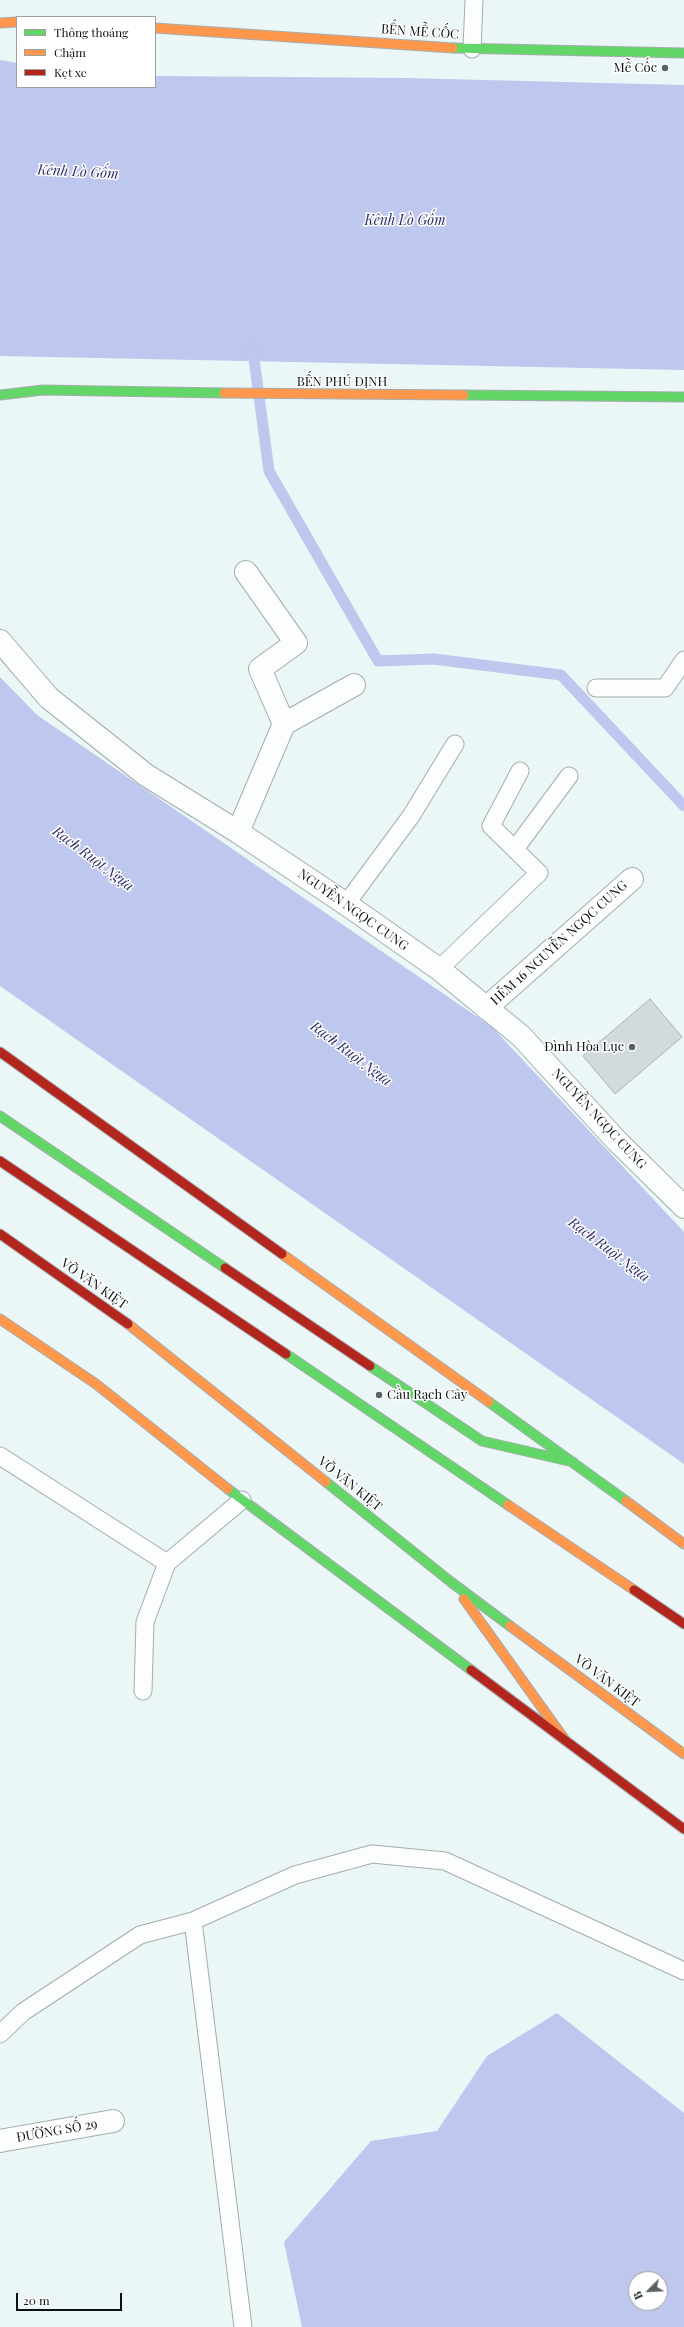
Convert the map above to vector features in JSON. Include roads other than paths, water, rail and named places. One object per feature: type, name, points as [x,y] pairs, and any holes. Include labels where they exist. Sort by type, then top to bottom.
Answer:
[{"type":"main road","points":[[0,23],[16,22]]},
{"type":"main road","name":"BẾN MỄ CỐC","points":[[156,28],[472,49],[684,53]]},
{"type":"main road","name":"BẾN PHÚ ĐỊNH","points":[[0,395],[43,390],[684,397]]},
{"type":"main road","points":[[0,1052],[573,1462],[684,1544]]},
{"type":"main road","points":[[0,1116],[482,1440],[573,1462]]},
{"type":"main road","points":[[0,1161],[684,1624]]},
{"type":"main road","name":"VÕ VĂN KIỆT","points":[[0,1234],[118,1316],[452,1582],[684,1754]]},
{"type":"main road","points":[[0,1319],[96,1384],[242,1500],[684,1829]]},
{"type":"main road","points":[[452,1582],[565,1740]]},
{"type":"street","points":[[246,572],[296,642],[260,669],[284,724]]},
{"type":"street","name":"NGUYỄN NGỌC CUNG","points":[[0,641],[49,698],[146,775],[238,832],[346,904],[439,970],[521,1036],[616,1140],[684,1207]]},
{"type":"street","points":[[238,832],[284,724],[354,686]]},
{"type":"street","name":"HẺM 16 NGUYỄN NGỌC CUNG","points":[[486,1008],[632,879]]},
{"type":"street","name":"ĐƯỜNG SỐ 29","points":[[0,2141],[114,2121]]},
{"type":"lane","points":[[472,49],[474,0]]},
{"type":"lane","points":[[596,688],[665,688],[684,660]]},
{"type":"lane","points":[[346,904],[411,816],[455,744]]},
{"type":"lane","points":[[439,970],[539,873],[491,826],[520,771]]},
{"type":"lane","points":[[515,849],[569,776]]},
{"type":"lane","points":[[0,1456],[167,1563]]},
{"type":"lane","points":[[142,1692],[145,1622],[167,1563],[242,1500]]},
{"type":"lane","points":[[0,2034],[23,2012],[140,1935],[193,1921],[296,1875],[372,1854],[445,1861],[684,1971]]},
{"type":"lane","points":[[193,1921],[243,2327]]},
{"type":"water","name":"Kênh Lò Gốm","points":[[0,60],[16,63],[16,88],[156,88],[156,76],[405,78],[684,85],[684,370],[0,356]]},
{"type":"water","name":"Rạch Ruột Ngựa","points":[[0,677],[37,715],[492,1027],[684,1232],[684,1464],[0,986]]},
{"type":"water","points":[[557,2013],[684,2113],[684,2327],[302,2327],[284,2242],[371,2141],[437,2131],[487,2056]]},
{"type":"waterway","points":[[250,347],[254,359],[269,471],[378,661],[434,659],[561,675],[684,806]]},
{"type":"place","name":"Mễ Cốc","points":[[665,68]]},
{"type":"place","name":"Đình Hòa Lục","points":[[632,1047]]},
{"type":"place","name":"Cầu Rạch Cây","points":[[379,1395]]}]
